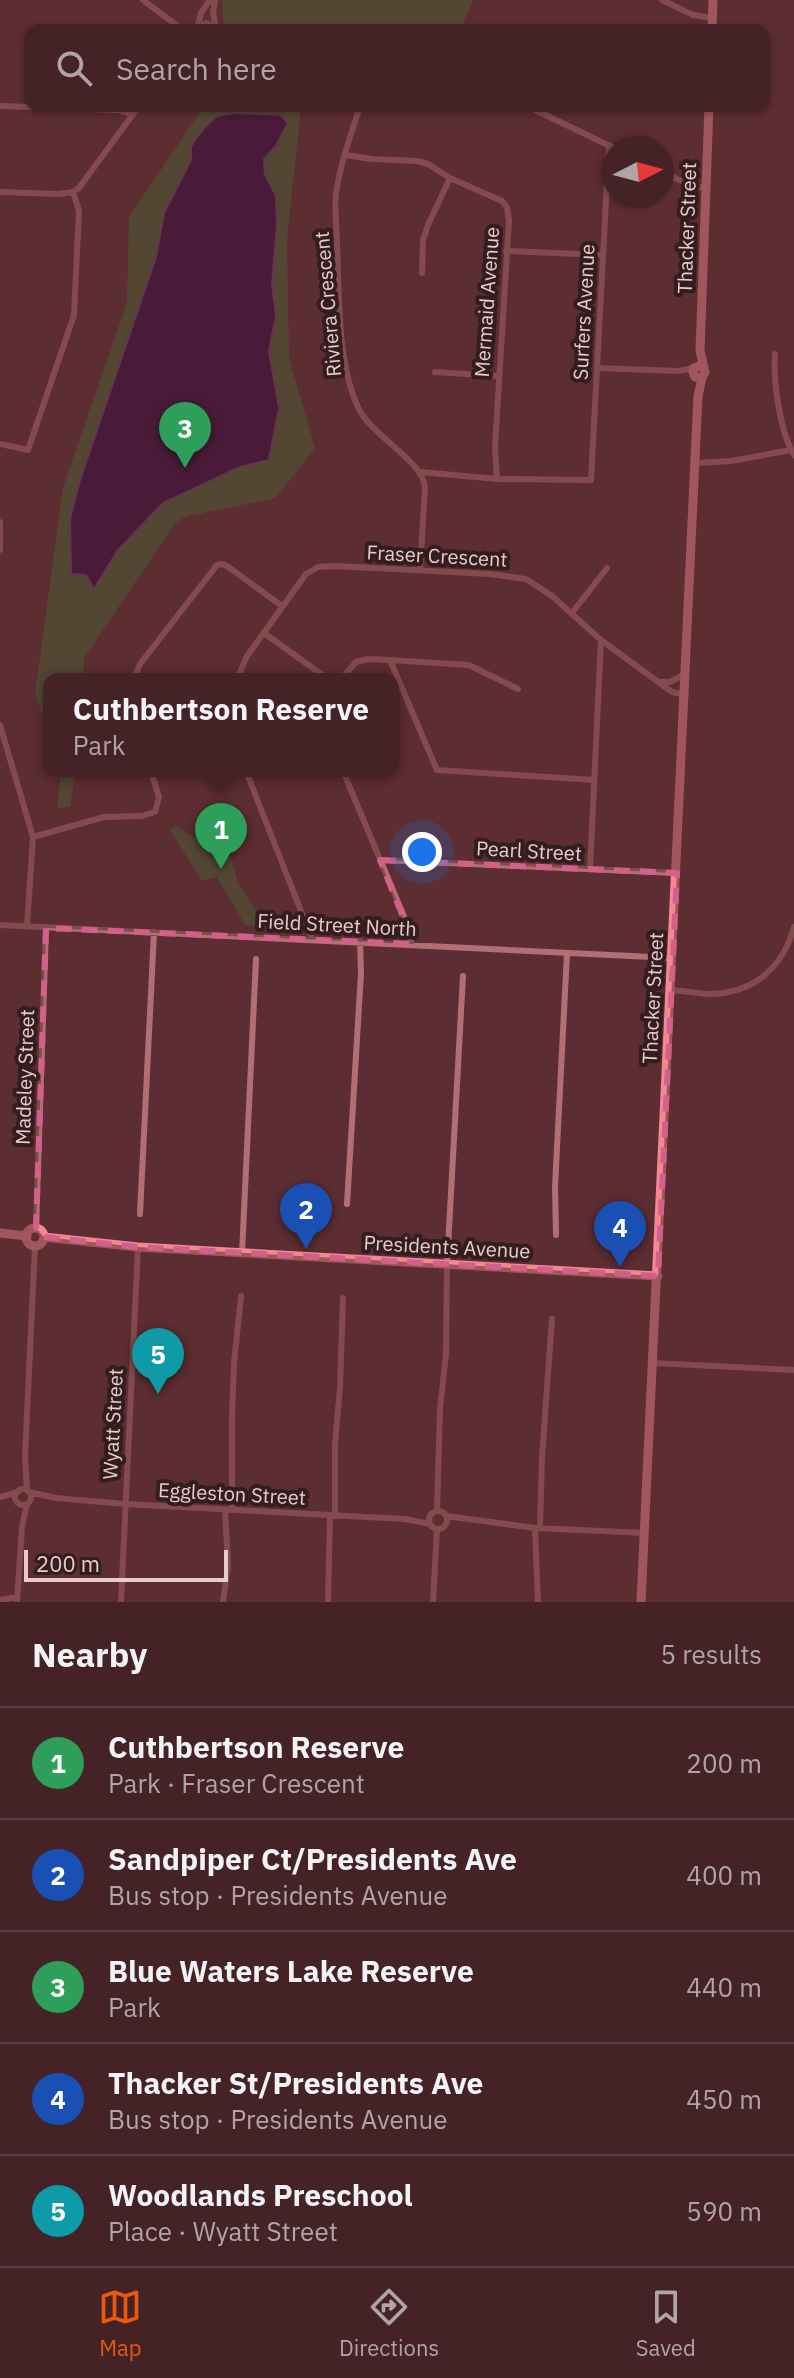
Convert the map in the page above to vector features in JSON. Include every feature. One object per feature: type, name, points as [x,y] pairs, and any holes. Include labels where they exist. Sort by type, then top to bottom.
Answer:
[{"type":"street","points":[[143,0],[182,24]]},
{"type":"street","points":[[198,24],[201,13],[213,0]]},
{"type":"street","points":[[213,0],[216,24]]},
{"type":"street","points":[[662,0],[693,15],[713,18]]},
{"type":"street","points":[[712,24],[713,0]]},
{"type":"street","points":[[0,106],[24,107]]},
{"type":"street","points":[[124,112],[133,115]]},
{"type":"street","points":[[0,192],[73,192],[135,112]]},
{"type":"street","name":"Riviera Crescent","points":[[358,112],[336,196],[340,310],[350,383],[370,426],[421,472]]},
{"type":"street","points":[[539,112],[602,143]]},
{"type":"street","name":"Thacker Street","points":[[641,1602],[686,695],[709,112]]},
{"type":"street","name":"Mermaid Avenue","points":[[345,155],[428,164],[450,178],[502,201],[508,214],[495,446],[497,479]]},
{"type":"street","points":[[422,273],[423,240],[450,178]]},
{"type":"street","points":[[674,178],[692,186],[706,188]]},
{"type":"street","points":[[0,444],[28,450],[74,315],[79,211],[73,192]]},
{"type":"street","name":"Surfers Avenue","points":[[497,479],[591,480],[606,208]]},
{"type":"street","points":[[506,251],[603,255]]},
{"type":"street","points":[[696,463],[793,452],[775,391],[775,354]]},
{"type":"street","points":[[597,368],[697,372]]},
{"type":"street","points":[[435,372],[498,376]]},
{"type":"street","points":[[420,570],[425,488],[421,472],[497,479]]},
{"type":"street","points":[[0,522],[0,550]]},
{"type":"street","points":[[136,673],[140,664],[217,565],[227,566],[282,606]]},
{"type":"street","name":"Fraser Crescent","points":[[240,673],[247,656],[282,606],[306,574],[318,567],[420,570],[526,579],[672,692],[686,695]]},
{"type":"street","points":[[572,613],[607,568]]},
{"type":"street","points":[[264,633],[320,673]]},
{"type":"street","points":[[590,869],[601,640]]},
{"type":"street","points":[[346,673],[356,662],[368,659],[469,665],[518,689]]},
{"type":"street","points":[[390,660],[396,673]]},
{"type":"street","points":[[659,682],[670,682],[687,673]]},
{"type":"street","points":[[399,681],[437,770],[594,780]]},
{"type":"street","points":[[0,725],[33,837],[27,926]]},
{"type":"street","points":[[33,837],[104,817],[142,816],[155,812],[159,797],[153,777]]},
{"type":"street","points":[[248,777],[312,939]]},
{"type":"street","points":[[345,777],[405,919],[411,944]]},
{"type":"street","name":"Pearl Street","points":[[380,860],[677,873]]},
{"type":"street","name":"Field Street North","points":[[0,925],[672,958]]},
{"type":"street","points":[[671,990],[708,994],[743,988],[774,968],[791,949],[794,927]]},
{"type":"street","name":"Madeley Street","points":[[36,1228],[46,928]]},
{"type":"street","points":[[140,1214],[154,932]]},
{"type":"street","points":[[347,1204],[361,973],[360,941]]},
{"type":"street","points":[[556,1235],[555,1187],[567,953]]},
{"type":"street","points":[[242,1253],[256,959]]},
{"type":"street","points":[[433,1602],[437,1529],[433,1517],[446,1354],[447,1265],[463,976]]},
{"type":"street","points":[[36,1228],[42,1231],[44,1237],[41,1243],[35,1245],[29,1242],[27,1236],[30,1230],[36,1228]]},
{"type":"street","points":[[0,1233],[27,1236]]},
{"type":"street","name":"Presidents Avenue","points":[[44,1237],[138,1247],[658,1276]]},
{"type":"street","points":[[22,1527],[18,1502],[23,1491],[35,1245]]},
{"type":"street","name":"Wyatt Street","points":[[121,1602],[138,1247]]},
{"type":"street","points":[[223,1602],[228,1566],[233,1390],[241,1296]]},
{"type":"street","points":[[328,1602],[343,1298]]},
{"type":"street","points":[[538,1602],[537,1528],[552,1319]]},
{"type":"street","points":[[653,1363],[794,1370]]},
{"type":"street","points":[[0,1600],[17,1600],[22,1527],[29,1502],[23,1491]]},
{"type":"street","name":"Eggleston Street","points":[[0,1498],[23,1491],[56,1498],[125,1504],[332,1516],[433,1517]]},
{"type":"street","name":"Eggleston Street","points":[[0,1498],[29,1502],[56,1498]]},
{"type":"street","points":[[433,1517],[537,1528],[645,1533]]},
{"type":"street","points":[[437,1529],[446,1520]]},
{"type":"highlighted area","points":[[380,860],[677,873],[658,1276],[138,1247],[44,1237],[36,1228],[46,928],[414,944]]},
{"type":"green space","points":[[222,0],[473,0],[463,24],[225,24]]},
{"type":"green space","points":[[200,112],[300,112],[287,240],[289,359],[315,448],[276,498],[188,516],[176,522],[84,658],[83,673],[43,673],[43,717],[35,694],[63,487],[127,303],[129,217]]},
{"type":"green space","points":[[60,777],[75,777],[70,806],[57,809]]},
{"type":"green space","points":[[175,826],[231,858],[238,883],[267,927],[245,925],[217,877],[202,881],[170,830]]},
{"type":"shaded area","points":[[234,113],[281,115],[288,123],[276,146],[264,159],[265,175],[276,196],[277,225],[272,284],[276,316],[269,351],[279,408],[269,460],[240,467],[163,503],[118,550],[94,589],[86,575],[71,574],[70,519],[80,480],[156,257],[164,213],[191,160],[191,146],[217,116]]},
{"type":"place","name":"Blue Waters Lake Reserve","points":[[185,468]]},
{"type":"place","name":"Cuthbertson Reserve","points":[[221,869]]},
{"type":"place","name":"Sandpiper Ct/Presidents Ave","points":[[306,1249]]},
{"type":"place","name":"Thacker St/Presidents Ave","points":[[620,1267]]},
{"type":"place","name":"Woodlands Preschool","points":[[158,1394]]}]
